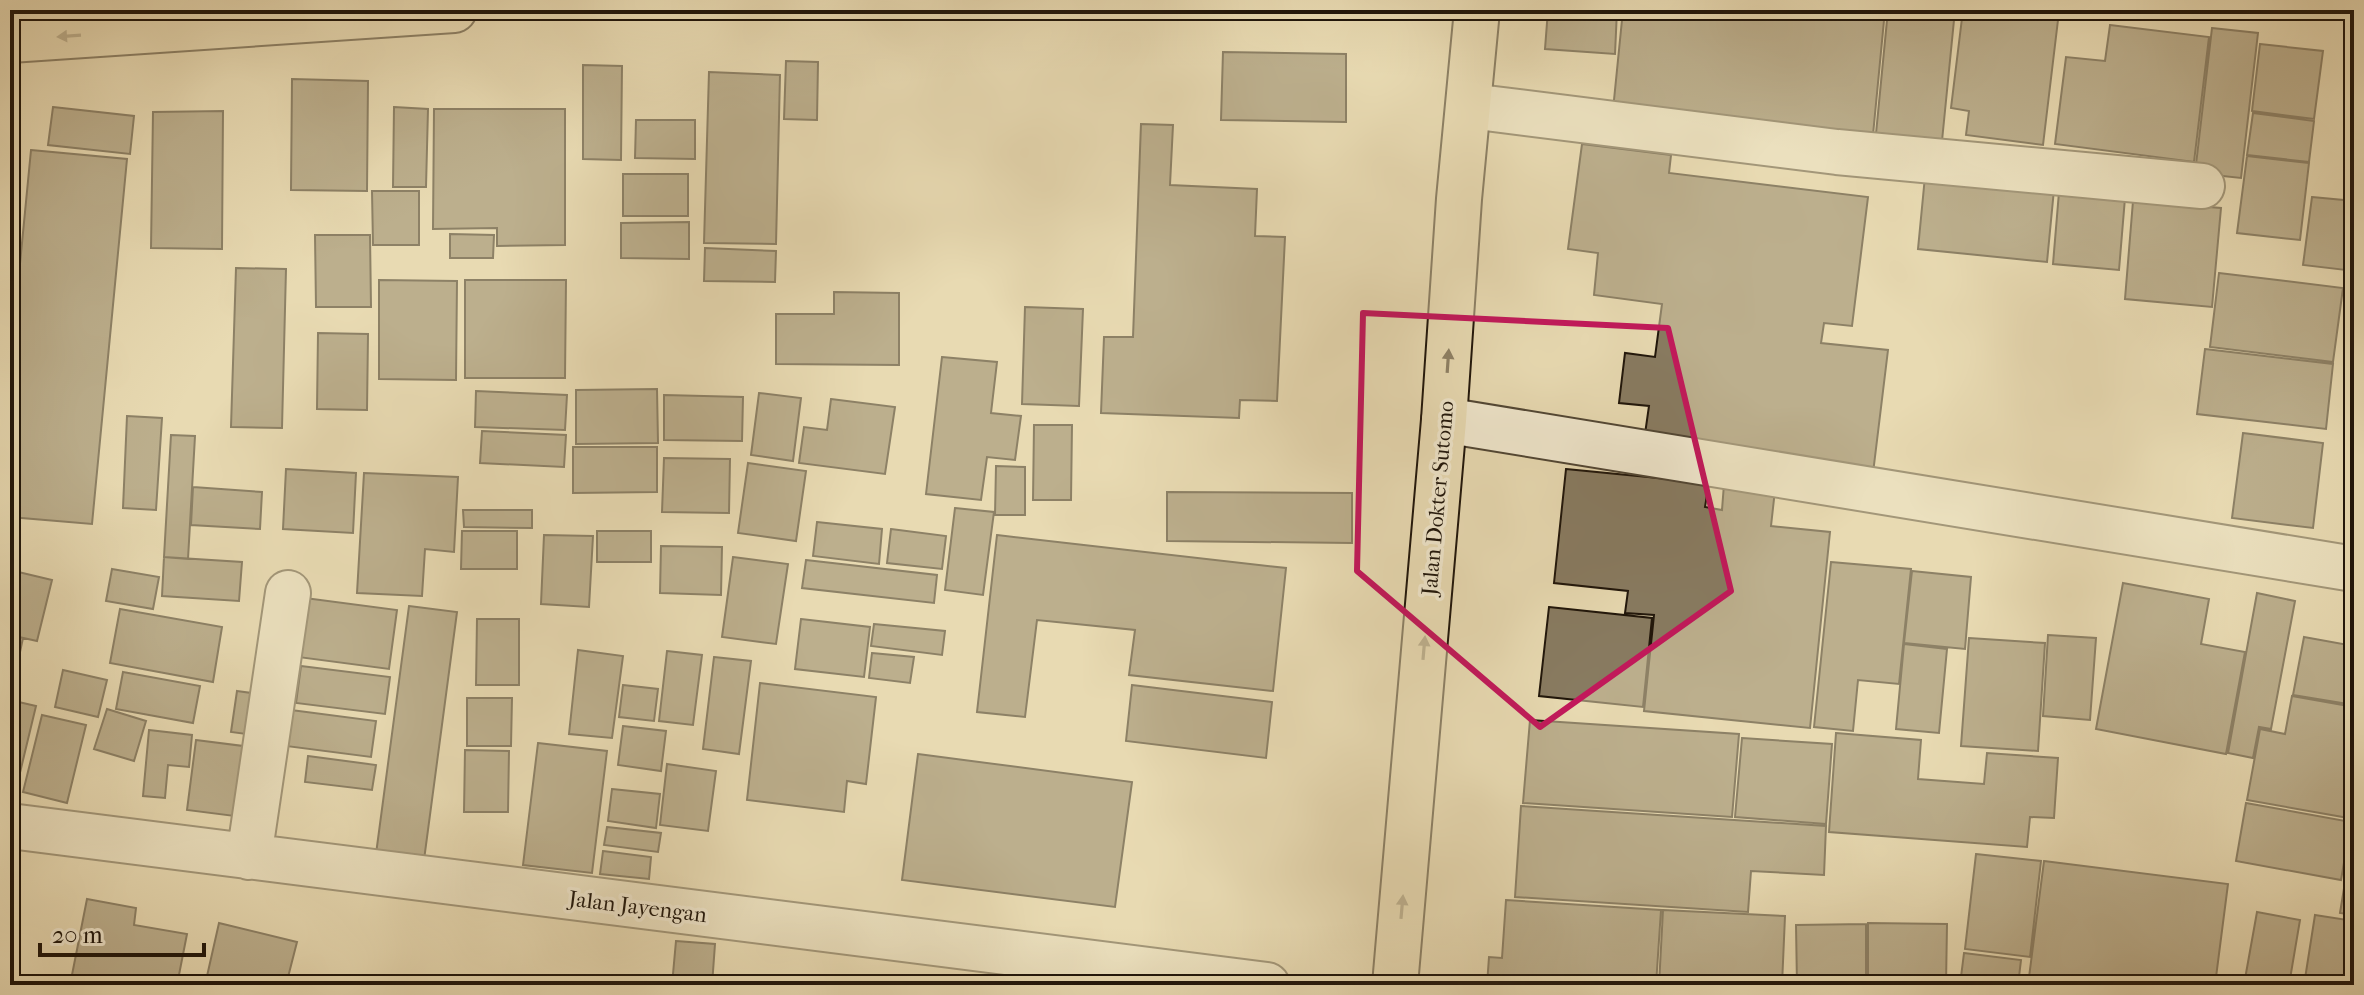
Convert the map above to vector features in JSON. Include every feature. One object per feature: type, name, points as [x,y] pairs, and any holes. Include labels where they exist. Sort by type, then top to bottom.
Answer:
[{"type":"main road","points":[[10,40],[454,10]]},
{"type":"main road","name":"Jalan Dokter Sutomo","points":[[1395,985],[1477,10]]},
{"type":"street","points":[[1470,106],[1837,152],[2202,186]]},
{"type":"street","points":[[1444,420],[2354,569]]},
{"type":"street","points":[[249,857],[288,593]]},
{"type":"street","name":"Jalan Jayengan","points":[[10,826],[1267,985]]},
{"type":"highlighted area","points":[[1363,313],[1668,328],[1731,591],[1540,727],[1357,571]]},
{"type":"building","points":[[10,10],[37,10],[37,18],[10,18]]},
{"type":"building","points":[[1548,10],[1617,10],[1615,54],[1545,49]]},
{"type":"building","points":[[1623,10],[1885,10],[1872,145],[1612,120]]},
{"type":"building","points":[[1888,10],[1955,10],[1941,151],[1875,144]]},
{"type":"building","points":[[1963,10],[2058,20],[2043,145],[1966,135],[1969,111],[1951,108]]},
{"type":"building","points":[[2110,25],[2209,37],[2194,162],[2055,144],[2066,57],[2105,61]]},
{"type":"building","points":[[2212,28],[2258,33],[2241,178],[2195,173]]},
{"type":"building","points":[[2260,44],[2323,51],[2314,119],[2252,111]]},
{"type":"building","points":[[1223,52],[1346,54],[1346,122],[1221,120]]},
{"type":"building","points":[[786,61],[818,62],[817,120],[784,119]]},
{"type":"building","points":[[583,65],[622,66],[621,160],[583,159]]},
{"type":"building","points":[[709,72],[780,75],[776,244],[704,243]]},
{"type":"building","points":[[292,79],[368,81],[367,191],[291,190]]},
{"type":"building","points":[[53,107],[134,116],[130,154],[48,145]]},
{"type":"building","points":[[394,107],[428,109],[426,187],[393,187]]},
{"type":"building","points":[[434,109],[565,109],[565,245],[497,246],[497,228],[433,229]]},
{"type":"building","points":[[223,111],[222,249],[151,248],[153,112]]},
{"type":"building","points":[[2253,113],[2314,121],[2309,162],[2247,155]]},
{"type":"building","points":[[636,120],[695,120],[695,159],[635,158]]},
{"type":"building","points":[[1141,124],[1173,125],[1170,185],[1257,189],[1255,236],[1285,237],[1277,401],[1240,400],[1239,418],[1101,413],[1104,337],[1133,337]]},
{"type":"building","points":[[1582,144],[1671,155],[1669,173],[1868,197],[1852,326],[1824,323],[1821,343],[1888,350],[1873,473],[1644,441],[1649,406],[1619,403],[1625,353],[1655,357],[1662,304],[1594,295],[1598,253],[1568,249]]},
{"type":"building","points":[[31,150],[127,159],[92,524],[10,517],[10,367]]},
{"type":"building","points":[[2247,156],[2309,163],[2300,240],[2237,233]]},
{"type":"building","points":[[1926,166],[2055,179],[2047,262],[1918,249]]},
{"type":"building","points":[[623,174],[688,174],[688,216],[623,216]]},
{"type":"building","points":[[2060,180],[2126,186],[2119,270],[2053,264]]},
{"type":"building","points":[[372,191],[419,191],[419,245],[373,245]]},
{"type":"building","points":[[2312,197],[2354,201],[2354,271],[2303,265]]},
{"type":"building","points":[[2133,201],[2221,208],[2212,307],[2125,299]]},
{"type":"building","points":[[689,222],[689,259],[621,258],[621,223]]},
{"type":"building","points":[[450,234],[494,235],[493,258],[450,258]]},
{"type":"building","points":[[315,235],[370,235],[371,307],[316,307]]},
{"type":"building","points":[[705,248],[776,251],[775,282],[704,281]]},
{"type":"building","points":[[236,268],[286,269],[282,428],[231,427]]},
{"type":"building","points":[[2219,273],[2343,288],[2333,362],[2210,347]]},
{"type":"building","points":[[379,280],[457,281],[456,380],[379,379]]},
{"type":"building","points":[[465,280],[566,280],[565,378],[465,378]]},
{"type":"building","points":[[834,292],[899,293],[899,365],[776,364],[776,314],[834,314]]},
{"type":"building","points":[[1025,307],[1083,309],[1079,406],[1022,404]]},
{"type":"building","points":[[318,333],[368,334],[367,410],[317,409]]},
{"type":"building","points":[[2205,349],[2333,364],[2326,429],[2197,414]]},
{"type":"building","points":[[942,357],[997,362],[991,413],[1021,416],[1015,460],[987,457],[981,500],[926,494]]},
{"type":"building","points":[[657,389],[658,443],[576,444],[576,390]]},
{"type":"building","points":[[476,391],[567,395],[565,430],[475,427]]},
{"type":"building","points":[[759,393],[801,398],[793,461],[751,455]]},
{"type":"building","points":[[664,395],[743,397],[742,441],[664,440]]},
{"type":"building","points":[[831,399],[895,407],[885,474],[799,463],[804,427],[827,430]]},
{"type":"building","points":[[127,416],[162,418],[156,510],[123,508]]},
{"type":"building","points":[[1034,425],[1072,425],[1071,500],[1033,500]]},
{"type":"building","points":[[482,431],[566,435],[564,467],[480,463]]},
{"type":"building","points":[[2243,433],[2323,443],[2313,528],[2232,518]]},
{"type":"building","points":[[171,435],[195,436],[188,559],[164,557]]},
{"type":"building","points":[[573,447],[657,447],[657,492],[573,493]]},
{"type":"building","points":[[664,458],[730,459],[729,513],[662,512]]},
{"type":"building","points":[[748,463],[806,471],[796,541],[738,533]]},
{"type":"building","points":[[996,466],[1025,467],[1025,515],[995,515]]},
{"type":"building","points":[[286,469],[356,473],[353,533],[283,529]]},
{"type":"building","points":[[1566,469],[1709,483],[1705,507],[1722,510],[1724,484],[1775,490],[1771,526],[1830,532],[1810,728],[1644,711],[1654,615],[1625,613],[1628,591],[1554,583]]},
{"type":"building","points":[[364,473],[458,477],[454,552],[425,549],[422,596],[357,593]]},
{"type":"building","points":[[193,487],[262,492],[260,529],[191,525]]},
{"type":"building","points":[[1167,492],[1352,493],[1352,543],[1167,541]]},
{"type":"building","points":[[955,508],[994,512],[983,595],[945,590]]},
{"type":"building","points":[[463,510],[532,510],[532,528],[464,527]]},
{"type":"building","points":[[817,522],[882,529],[879,564],[813,556]]},
{"type":"building","points":[[891,529],[946,536],[942,569],[887,563]]},
{"type":"building","points":[[462,531],[517,531],[517,569],[461,569]]},
{"type":"building","points":[[597,531],[651,531],[651,562],[597,562]]},
{"type":"building","points":[[544,535],[593,536],[589,607],[541,604]]},
{"type":"building","points":[[997,535],[1286,568],[1273,691],[1129,675],[1135,630],[1037,620],[1025,717],[977,712]]},
{"type":"building","points":[[661,546],[722,547],[721,595],[660,593]]},
{"type":"building","points":[[164,557],[242,562],[239,601],[162,596]]},
{"type":"building","points":[[733,557],[788,564],[776,644],[722,637]]},
{"type":"building","points":[[806,560],[937,575],[934,603],[802,588]]},
{"type":"building","points":[[1831,562],[1911,569],[1899,684],[1858,680],[1853,731],[1814,727]]},
{"type":"building","points":[[112,569],[159,577],[153,609],[106,601]]},
{"type":"building","points":[[10,570],[52,580],[37,641],[10,635]]},
{"type":"building","points":[[1912,571],[1971,577],[1965,649],[1904,643]]},
{"type":"building","points":[[2123,583],[2209,599],[2201,644],[2245,652],[2226,754],[2096,729]]},
{"type":"building","points":[[2257,593],[2295,601],[2271,729],[2259,727],[2253,758],[2228,753]]},
{"type":"building","points":[[305,598],[397,610],[389,669],[298,657]]},
{"type":"building","points":[[409,606],[457,612],[424,860],[376,854]]},
{"type":"building","points":[[1549,607],[1652,618],[1643,707],[1539,696]]},
{"type":"building","points":[[120,609],[222,627],[213,682],[110,663]]},
{"type":"building","points":[[477,619],[519,619],[519,685],[476,685]]},
{"type":"building","points":[[801,619],[870,627],[864,677],[795,669]]},
{"type":"building","points":[[874,624],[945,631],[942,655],[871,646]]},
{"type":"building","points":[[10,635],[23,638],[14,680],[10,679]]},
{"type":"building","points":[[2048,635],[2096,638],[2090,720],[2043,716]]},
{"type":"building","points":[[2304,637],[2354,646],[2354,705],[2293,695]]},
{"type":"building","points":[[1969,638],[2045,643],[2038,751],[1961,746]]},
{"type":"building","points":[[1904,644],[1947,649],[1939,733],[1896,729]]},
{"type":"building","points":[[578,650],[623,656],[612,738],[569,734]]},
{"type":"building","points":[[667,651],[702,655],[693,725],[659,721]]},
{"type":"building","points":[[872,653],[914,657],[910,683],[869,678]]},
{"type":"building","points":[[714,657],[751,661],[739,754],[703,749]]},
{"type":"building","points":[[301,666],[390,677],[385,714],[296,703]]},
{"type":"building","points":[[63,670],[107,680],[98,717],[55,707]]},
{"type":"building","points":[[123,672],[200,686],[193,723],[116,709]]},
{"type":"building","points":[[760,683],[876,697],[866,784],[847,781],[844,812],[747,800]]},
{"type":"building","points":[[623,685],[658,689],[654,721],[619,717]]},
{"type":"building","points":[[1132,685],[1272,702],[1266,758],[1126,741]]},
{"type":"building","points":[[237,691],[266,695],[261,736],[231,732]]},
{"type":"building","points":[[2292,696],[2354,707],[2354,819],[2247,800],[2260,729],[2285,734]]},
{"type":"building","points":[[467,698],[512,698],[511,746],[467,746]]},
{"type":"building","points":[[10,700],[36,706],[18,781],[10,779]]},
{"type":"building","points":[[107,709],[146,721],[134,761],[94,749]]},
{"type":"building","points":[[291,710],[376,721],[371,757],[286,746]]},
{"type":"building","points":[[42,715],[86,725],[67,803],[23,792]]},
{"type":"building","points":[[1530,720],[1739,734],[1732,817],[1523,803]]},
{"type":"building","points":[[623,726],[666,731],[661,771],[618,765]]},
{"type":"building","points":[[149,730],[192,735],[189,767],[168,765],[165,798],[143,796]]},
{"type":"building","points":[[1836,733],[1921,740],[1918,779],[1984,784],[1987,753],[2058,758],[2054,818],[2030,817],[2027,847],[1829,832]]},
{"type":"building","points":[[1742,738],[1832,744],[1826,824],[1735,817]]},
{"type":"building","points":[[196,740],[259,748],[250,818],[187,810]]},
{"type":"building","points":[[538,743],[607,751],[592,873],[523,865]]},
{"type":"building","points":[[465,750],[509,751],[508,812],[464,812]]},
{"type":"building","points":[[918,754],[1132,782],[1115,907],[902,880]]},
{"type":"building","points":[[308,756],[376,765],[372,790],[305,782]]},
{"type":"building","points":[[667,764],[716,771],[708,831],[660,825]]},
{"type":"building","points":[[612,789],[660,794],[656,828],[608,821]]},
{"type":"building","points":[[2246,803],[2351,822],[2341,880],[2236,861]]},
{"type":"building","points":[[1521,806],[1826,826],[1824,875],[1751,871],[1748,912],[1515,897]]},
{"type":"building","points":[[607,827],[661,833],[658,852],[604,845]]},
{"type":"building","points":[[2354,827],[2354,915],[2340,913]]},
{"type":"building","points":[[603,851],[651,857],[649,879],[600,874]]},
{"type":"building","points":[[1976,854],[2041,861],[2030,957],[1965,949]]},
{"type":"building","points":[[2044,861],[2228,884],[2215,985],[2028,985]]},
{"type":"building","points":[[87,899],[136,908],[134,925],[187,934],[177,985],[70,985]]},
{"type":"building","points":[[1506,900],[1661,910],[1656,985],[1487,985],[1489,957],[1502,958]]},
{"type":"building","points":[[1663,910],[1785,916],[1782,985],[1659,985]]},
{"type":"building","points":[[2257,912],[2300,920],[2289,985],[2245,979]]},
{"type":"building","points":[[2315,915],[2354,921],[2354,985],[2304,985]]},
{"type":"building","points":[[219,923],[297,942],[286,985],[205,985]]},
{"type":"building","points":[[1868,923],[1947,924],[1946,985],[1868,985]]},
{"type":"building","points":[[1866,924],[1866,985],[1797,985],[1796,925]]},
{"type":"building","points":[[676,941],[715,944],[712,985],[672,985]]},
{"type":"building","points":[[1964,953],[2021,960],[2018,985],[1960,985]]}]
